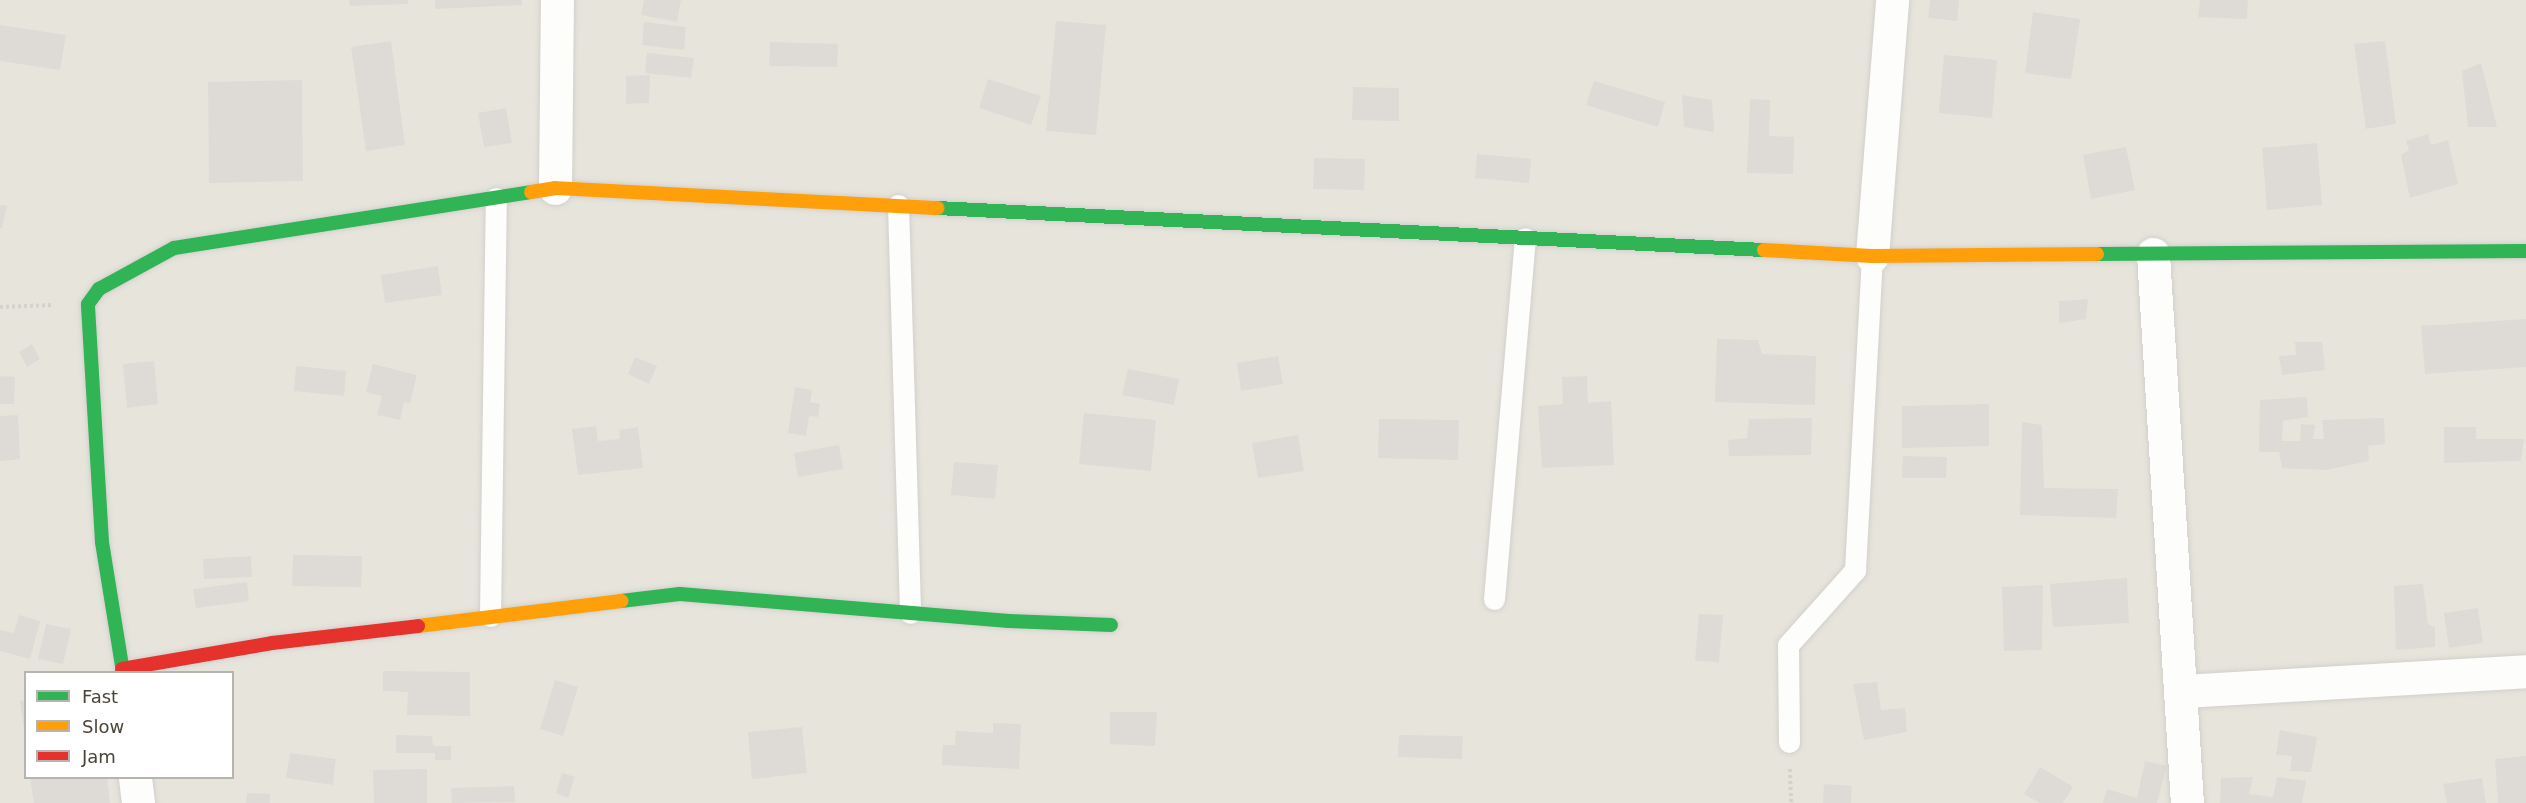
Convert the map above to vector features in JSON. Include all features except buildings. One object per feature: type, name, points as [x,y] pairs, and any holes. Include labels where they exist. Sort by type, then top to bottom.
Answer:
[{"type":"street","points":[[555,188],[557,0]]},
{"type":"street","points":[[1872,256],[1892,0]]},
{"type":"street","points":[[1111,625],[910,613],[680,594],[272,643],[123,671],[102,542],[88,304],[99,289],[174,248],[555,188],[1872,256],[2526,251]]},
{"type":"street","points":[[2153,254],[2182,691],[2187,803]]},
{"type":"street","points":[[2182,691],[2526,671]]},
{"type":"street","points":[[135,779],[138,803]]},
{"type":"lane","points":[[490,616],[496,198]]},
{"type":"lane","points":[[898,206],[910,613]]},
{"type":"lane","points":[[1494,599],[1525,237]]},
{"type":"lane","points":[[1789,742],[1788,645],[1855,570],[1872,256]]},
{"type":"path","points":[[0,307],[88,304]]},
{"type":"shaded area","points":[[0,0],[2526,0],[2526,803],[0,803]]},
{"type":"traffic: fast","points":[[123,671],[102,542],[88,304],[99,289],[174,248],[531,192]]},
{"type":"traffic: fast","points":[[937,208],[1764,250]]},
{"type":"traffic: fast","points":[[2097,254],[2526,251]]},
{"type":"traffic: fast","points":[[621,601],[680,594],[1009,621],[1111,625]]},
{"type":"traffic: slow","points":[[531,192],[555,188],[937,208]]},
{"type":"traffic: slow","points":[[1764,250],[1872,256],[2097,254]]},
{"type":"traffic: slow","points":[[418,626],[621,601]]},
{"type":"traffic: jam","points":[[122,669],[272,643],[418,626]]}]
